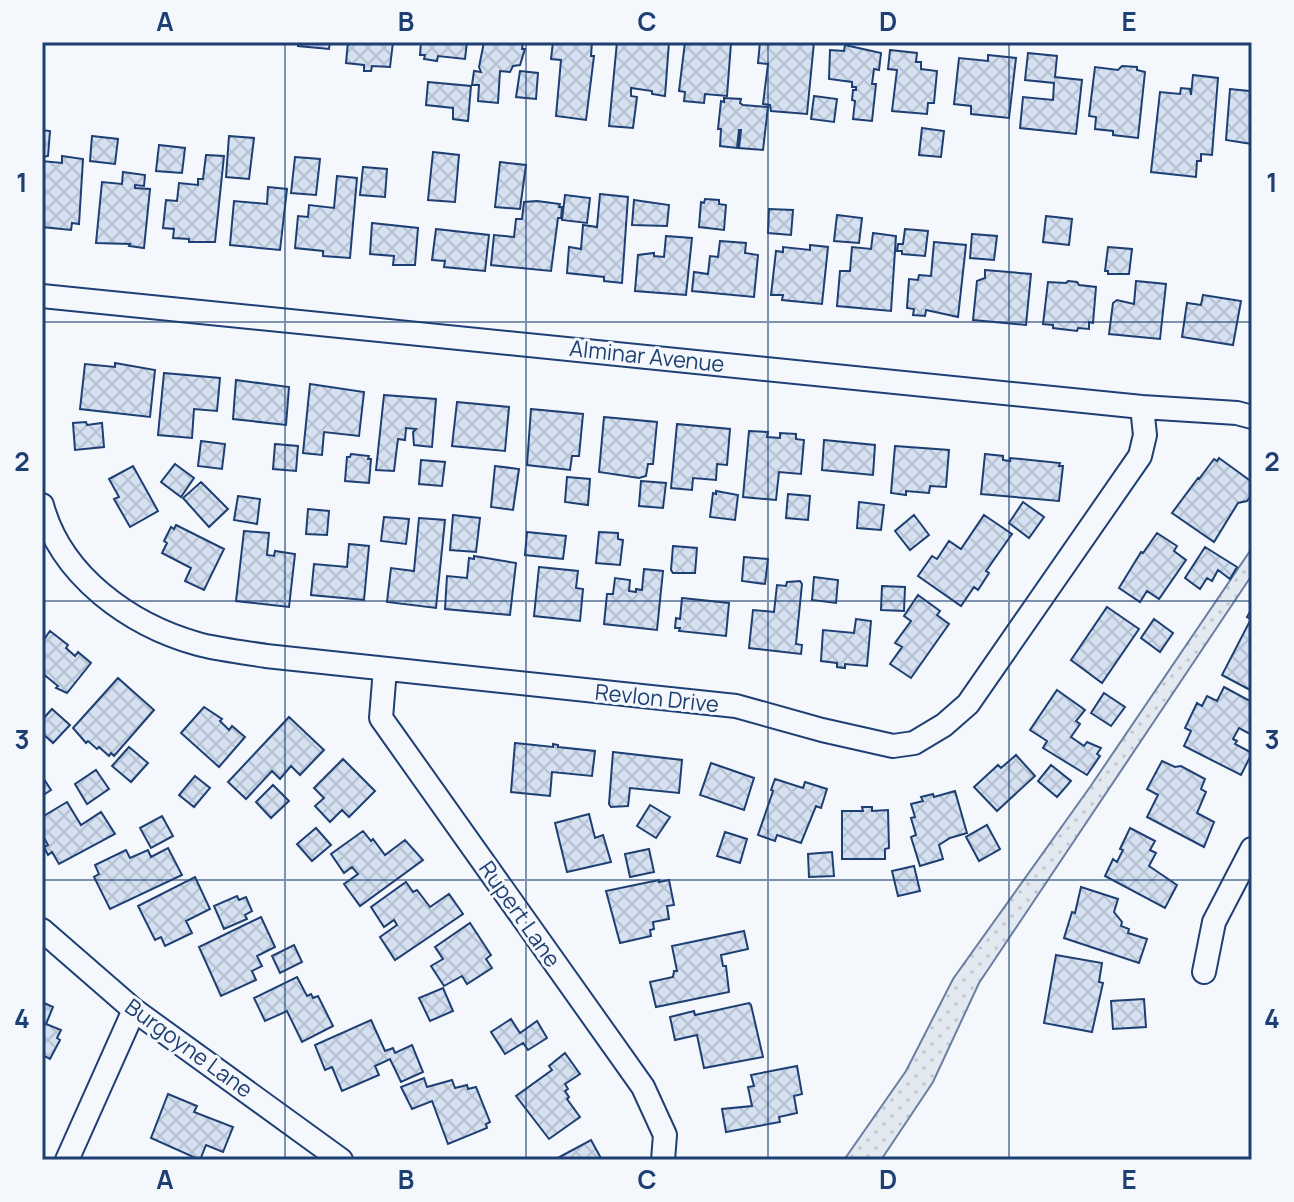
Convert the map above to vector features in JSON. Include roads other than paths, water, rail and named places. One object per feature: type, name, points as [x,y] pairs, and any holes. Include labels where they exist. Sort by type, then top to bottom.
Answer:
[{"type":"street","name":"Alminar Avenue","points":[[42,296],[1142,407],[1237,413],[1252,417]]},
{"type":"street","name":"Revlon Drive","points":[[42,505],[64,553],[87,581],[130,616],[198,644],[266,656],[736,706],[893,746],[914,743],[944,725],[968,704],[1140,456],[1145,435],[1142,407]]},
{"type":"street","name":"Rupert Lane","points":[[385,669],[381,718],[643,1087],[665,1135],[663,1160]]},
{"type":"street","points":[[1204,972],[1214,922],[1252,849]]},
{"type":"street","name":"Burgoyne Lane","points":[[42,930],[134,1010],[341,1160]]},
{"type":"street","points":[[67,1160],[134,1010]]}]
